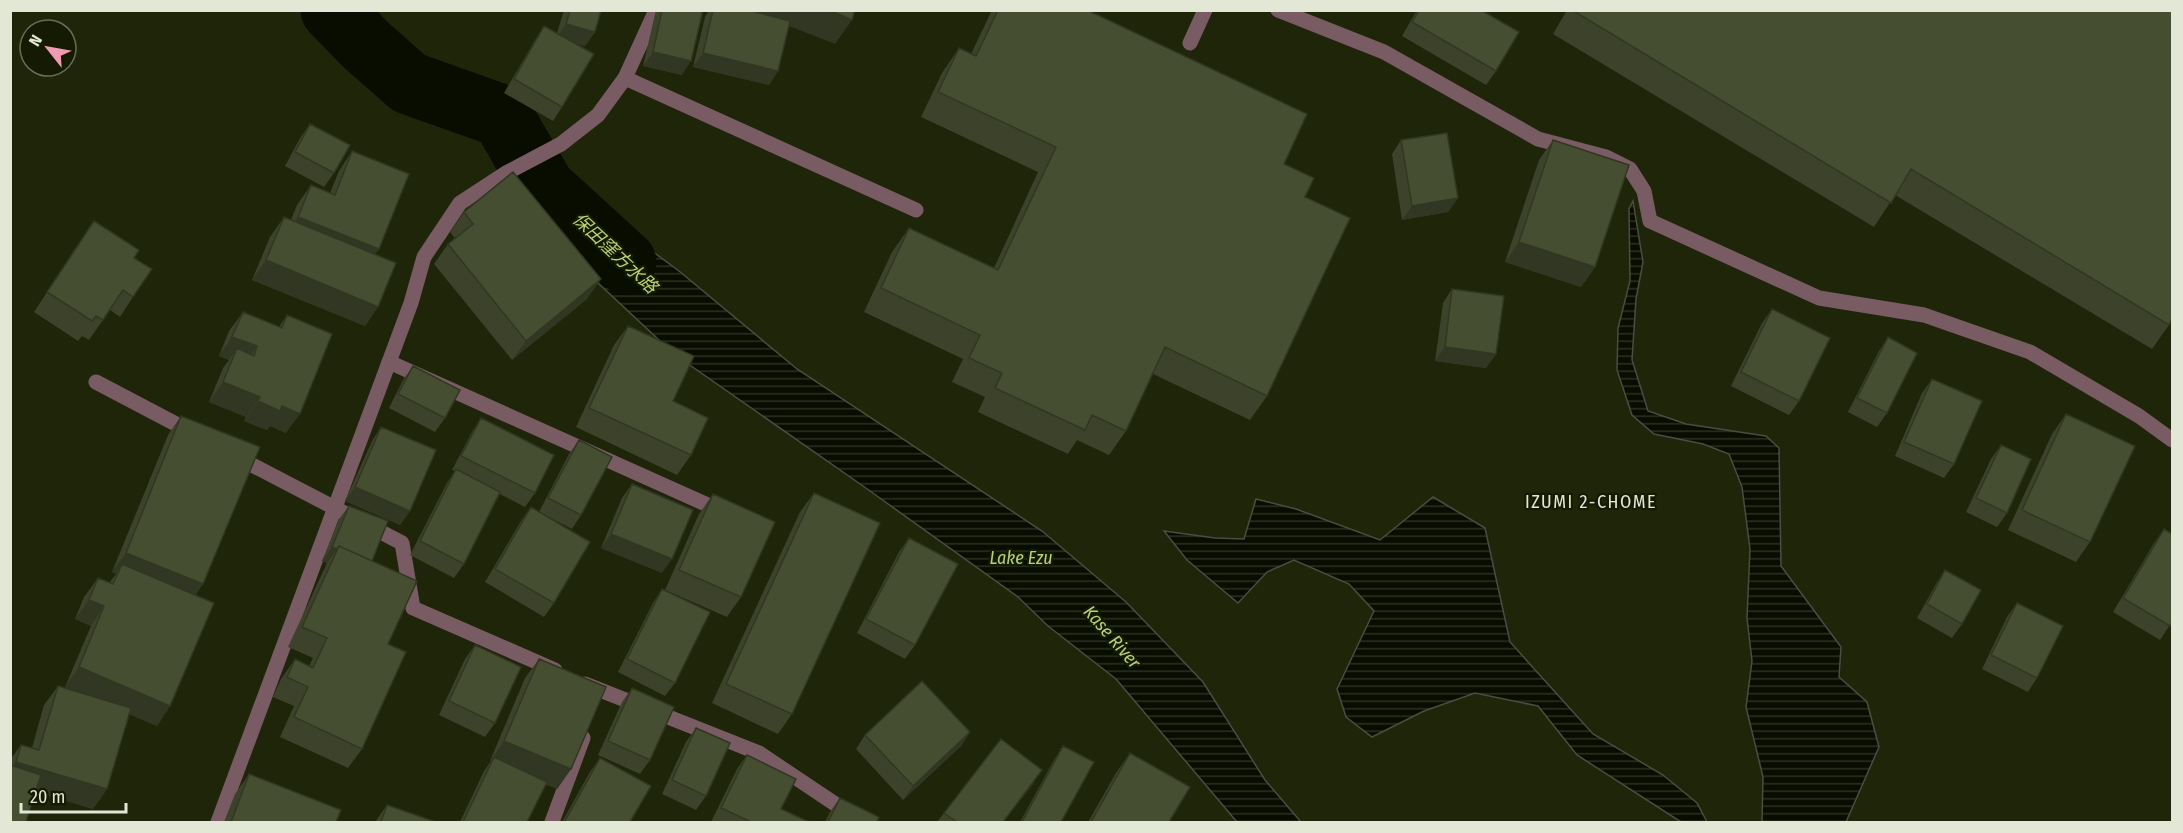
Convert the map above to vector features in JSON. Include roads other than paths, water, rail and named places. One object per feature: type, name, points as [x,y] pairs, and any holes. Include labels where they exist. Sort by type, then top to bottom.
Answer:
[{"type":"street","points":[[218,822],[411,303],[423,257],[460,203],[506,173],[561,144],[598,115],[625,78],[656,10]]},
{"type":"street","points":[[1190,43],[1205,10]]},
{"type":"street","points":[[1278,10],[1384,52],[1538,139],[1606,157],[1630,169],[1644,191],[1650,221],[1819,298],[1924,315],[2030,352],[2139,416],[2172,440]]},
{"type":"street","points":[[625,78],[916,210]]},
{"type":"street","points":[[389,362],[719,510]]},
{"type":"street","points":[[96,382],[402,543],[413,608],[599,696],[759,753],[862,822]]},
{"type":"street","points":[[552,822],[589,724]]},
{"type":"water","name":"Lake Ezu","points":[[553,187],[625,231],[679,271],[797,369],[1042,531],[1126,602],[1203,682],[1265,780],[1301,822],[1237,822],[1116,679],[1048,626],[1018,597],[674,354],[597,282]]},
{"type":"water","points":[[1633,201],[1643,262],[1636,299],[1632,360],[1648,411],[1686,424],[1766,436],[1779,448],[1781,566],[1841,647],[1839,677],[1867,702],[1879,747],[1846,822],[1762,822],[1763,777],[1746,707],[1752,661],[1747,618],[1750,549],[1742,487],[1729,454],[1703,444],[1654,434],[1632,415],[1617,370],[1618,328],[1630,281],[1629,209]]},
{"type":"water","points":[[1433,497],[1485,528],[1510,642],[1593,734],[1663,775],[1697,803],[1707,822],[1681,822],[1577,755],[1538,706],[1475,693],[1424,711],[1372,737],[1346,717],[1337,689],[1374,611],[1349,584],[1294,560],[1267,572],[1238,603],[1187,560],[1164,531],[1215,538],[1244,539],[1256,499],[1296,509],[1380,540]]},
{"type":"waterway","name":"保田窪方水路","points":[[332,10],[366,45],[409,83],[502,116],[544,188],[625,262]]},
{"type":"district","name":"IZUMI 2-CHOME","points":[[1591,502]]},
{"type":"water label","name":"Kase River","points":[[1112,637]]}]
